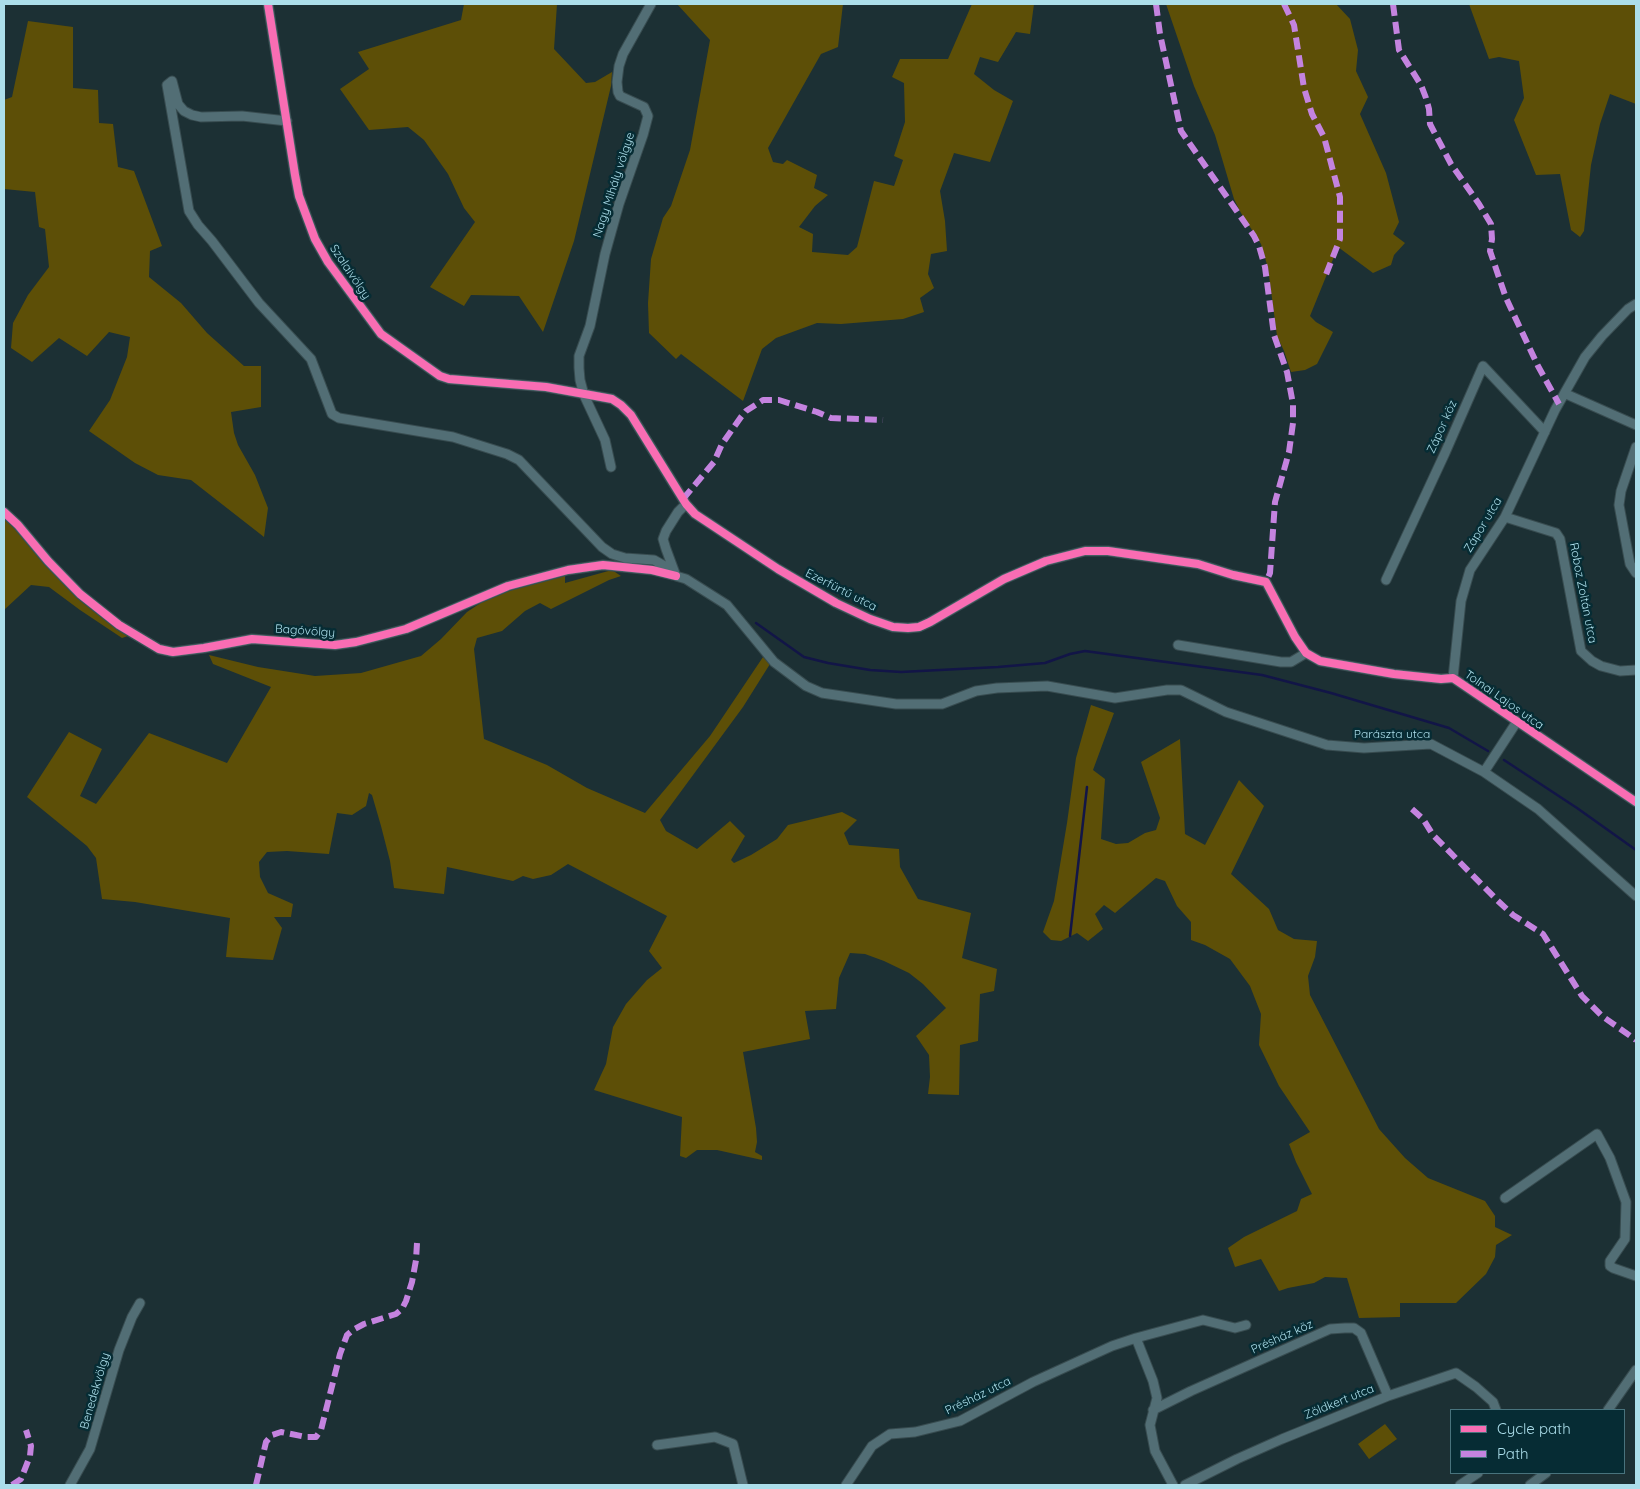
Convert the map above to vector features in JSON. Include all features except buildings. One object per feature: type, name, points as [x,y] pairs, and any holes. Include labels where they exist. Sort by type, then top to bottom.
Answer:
[{"type":"street","name":"Szalaivölgy","points":[[268,4],[299,196],[315,239],[328,262],[381,334],[432,371],[449,379],[537,386],[584,395]]},
{"type":"street","name":"Nagy Mihály völgye","points":[[584,395],[578,368],[579,356],[590,326],[605,254],[619,204],[648,116],[644,107],[620,96],[618,92],[619,66],[623,54],[651,4]]},
{"type":"street","points":[[287,120],[242,116],[201,117],[192,115],[184,111],[178,104],[172,81],[167,85],[189,211],[259,303],[311,358],[332,414],[339,418],[453,437],[507,454],[519,460],[602,547],[612,554],[626,558],[654,560],[668,568]]},
{"type":"street","name":"Zápor utca","points":[[1453,678],[1461,601],[1470,570],[1505,517],[1555,410],[1586,357],[1602,336],[1636,304]]},
{"type":"street","name":"Zápor köz","points":[[1386,580],[1446,453],[1482,366],[1544,432]]},
{"type":"street","points":[[1566,394],[1636,425]]},
{"type":"street","points":[[584,395],[605,440],[611,467]]},
{"type":"street","name":"Ezerfürtű utca","points":[[584,395],[612,399],[631,415],[686,504],[695,514],[778,569],[836,603],[870,619],[893,627],[919,627],[1011,576],[1046,562],[1085,551],[1108,551],[1198,564],[1233,575],[1266,582],[1295,637],[1306,653]]},
{"type":"street","points":[[1636,447],[1621,491],[1619,506],[1630,564],[1636,574]]},
{"type":"street","points":[[676,576],[663,538],[678,512],[686,504]]},
{"type":"street","name":"Bagóvölgy","points":[[4,512],[80,594],[119,625],[159,648],[173,652],[252,639],[336,645],[356,642],[406,629],[508,586],[568,570],[603,565],[652,570],[686,579],[727,605],[774,662],[806,686],[822,693],[896,704],[942,704],[976,691],[997,688],[1047,686],[1115,698],[1167,690]]},
{"type":"street","name":"Roboz Zoltán utca","points":[[1505,517],[1556,532],[1560,539],[1581,651],[1601,666],[1620,671],[1636,670]]},
{"type":"street","points":[[1178,645],[1281,662],[1291,662],[1306,653]]},
{"type":"street","name":"Tolnai Lajos utca","points":[[1306,653],[1320,661],[1342,666],[1404,675],[1441,679],[1453,678],[1516,723],[1636,802]]},
{"type":"street","name":"Parászta utca","points":[[1167,690],[1181,690],[1226,712],[1327,745],[1364,748],[1431,744],[1484,772],[1538,809],[1636,896]]},
{"type":"street","points":[[1484,772],[1516,723]]},
{"type":"street","points":[[1506,1198],[1597,1134],[1610,1158],[1626,1202],[1625,1239],[1610,1261],[1610,1266],[1636,1276]]},
{"type":"street","name":"Benedekvölgy","points":[[70,1485],[90,1449],[120,1350],[132,1316],[140,1302]]},
{"type":"street","name":"Présház utca","points":[[846,1485],[872,1446],[890,1434],[915,1432],[960,1421],[1033,1382],[1112,1346],[1136,1338],[1203,1320],[1235,1328],[1246,1325]]},
{"type":"street","name":"Présház köz","points":[[1153,1410],[1330,1329],[1345,1328],[1354,1328],[1361,1333],[1388,1396]]},
{"type":"street","points":[[1136,1338],[1153,1381],[1157,1398],[1150,1425],[1155,1451],[1173,1485]]},
{"type":"street","points":[[1609,1409],[1636,1370]]},
{"type":"street","name":"Zöldkert utca","points":[[1185,1485],[1237,1459],[1388,1396],[1456,1374],[1476,1387],[1493,1402],[1496,1409]]},
{"type":"street","points":[[657,1446],[716,1437],[733,1444],[743,1485]]},
{"type":"street","points":[[1460,1485],[1476,1474]]},
{"type":"street","points":[[1530,1485],[1545,1474]]},
{"type":"shaded area","points":[[464,4],[557,4],[554,49],[586,83],[595,82],[612,72],[611,86],[574,241],[543,332],[519,296],[471,295],[464,306],[430,287],[475,222],[464,208],[448,174],[424,140],[408,127],[369,130],[340,89],[369,69],[358,52],[461,20]]},
{"type":"shaded area","points":[[677,4],[843,4],[838,47],[821,54],[768,148],[773,162],[783,164],[787,160],[817,175],[814,188],[828,195],[815,206],[799,227],[813,234],[812,252],[848,255],[857,247],[874,181],[894,186],[903,160],[894,156],[905,122],[904,83],[892,77],[900,59],[948,59],[972,4],[1034,4],[1030,34],[1016,32],[998,62],[980,57],[974,74],[994,90],[1013,101],[990,162],[954,153],[940,191],[947,251],[931,254],[928,274],[934,288],[920,298],[924,312],[903,319],[841,324],[817,323],[776,338],[762,349],[743,401],[681,354],[676,359],[649,333],[648,303],[651,259],[663,218],[671,206],[690,150],[710,40]]},
{"type":"shaded area","points":[[1166,4],[1336,4],[1350,19],[1358,50],[1356,71],[1368,97],[1360,114],[1386,173],[1399,222],[1393,234],[1405,243],[1394,255],[1391,265],[1373,273],[1338,247],[1310,316],[1333,332],[1317,364],[1305,370],[1291,372],[1277,336],[1268,268],[1261,244],[1234,199],[1215,135],[1194,86]]},
{"type":"shaded area","points":[[1469,4],[1636,4],[1636,104],[1610,94],[1600,124],[1591,165],[1584,231],[1580,237],[1571,230],[1560,174],[1536,175],[1514,120],[1524,98],[1519,61],[1499,57],[1489,59]]},
{"type":"shaded area","points":[[28,21],[73,27],[73,88],[98,90],[99,123],[113,124],[118,167],[134,171],[162,246],[150,251],[149,277],[181,303],[207,333],[244,366],[261,366],[261,407],[231,412],[238,445],[255,475],[268,508],[264,537],[191,480],[158,475],[135,463],[89,431],[110,400],[127,357],[130,337],[109,332],[87,356],[59,338],[32,362],[11,348],[13,323],[28,295],[49,267],[45,229],[39,227],[35,192],[4,189],[4,100],[12,97]]},
{"type":"shaded area","points":[[4,516],[45,562],[128,636],[122,638],[49,587],[31,585],[4,610]]},
{"type":"shaded area","points":[[612,570],[621,576],[551,609],[540,603],[525,611],[502,631],[477,638],[474,649],[484,739],[547,765],[587,788],[645,813],[710,736],[763,657],[770,664],[743,707],[660,820],[666,831],[697,849],[730,821],[745,836],[731,860],[734,863],[777,839],[788,825],[842,812],[857,820],[844,833],[849,845],[899,849],[900,867],[918,899],[971,913],[962,958],[997,969],[994,991],[980,994],[978,1041],[960,1045],[959,1095],[928,1094],[930,1077],[929,1055],[916,1036],[946,1008],[923,984],[909,973],[865,954],[850,953],[839,978],[836,1009],[805,1011],[810,1039],[743,1052],[756,1128],[757,1142],[755,1152],[762,1156],[762,1160],[717,1150],[697,1150],[686,1158],[680,1156],[682,1117],[594,1090],[606,1064],[613,1027],[626,1004],[647,980],[662,968],[649,951],[667,916],[568,864],[551,875],[533,879],[523,876],[513,881],[447,867],[444,894],[394,888],[390,861],[381,826],[372,795],[369,793],[366,806],[352,815],[337,813],[329,854],[287,851],[267,852],[259,862],[260,877],[268,893],[293,904],[291,917],[274,917],[282,928],[273,960],[226,957],[230,918],[135,902],[102,899],[96,858],[87,846],[27,797],[69,732],[102,749],[80,796],[96,804],[149,733],[227,763],[271,687],[213,664],[209,655],[258,667],[315,676],[361,673],[421,656],[441,639],[467,612],[488,598],[565,575],[565,583]]},
{"type":"shaded area","points":[[1091,705],[1114,713],[1093,770],[1105,779],[1101,839],[1116,844],[1128,843],[1145,833],[1156,830],[1160,818],[1141,762],[1180,739],[1185,834],[1205,845],[1239,780],[1264,806],[1231,874],[1269,909],[1278,930],[1294,939],[1317,941],[1315,957],[1308,976],[1310,995],[1379,1129],[1405,1158],[1428,1178],[1485,1201],[1495,1216],[1495,1227],[1512,1235],[1496,1245],[1495,1257],[1486,1274],[1456,1303],[1400,1303],[1400,1317],[1359,1318],[1347,1278],[1325,1277],[1314,1283],[1279,1291],[1261,1259],[1235,1267],[1228,1248],[1244,1237],[1297,1211],[1301,1199],[1312,1194],[1289,1144],[1310,1132],[1279,1086],[1259,1045],[1261,1014],[1250,986],[1230,959],[1205,945],[1191,940],[1191,922],[1177,906],[1165,881],[1156,878],[1115,913],[1104,905],[1095,914],[1103,929],[1088,941],[1077,933],[1061,941],[1051,940],[1043,932],[1054,901],[1076,758]]},
{"type":"shaded area","points":[[1385,1424],[1397,1439],[1369,1459],[1358,1444]]},
{"type":"waterway","points":[[756,623],[804,657],[870,670],[901,672],[1045,663],[1085,651],[1262,675],[1449,728],[1488,751]]},
{"type":"waterway","points":[[1504,760],[1636,850]]},
{"type":"waterway","points":[[1070,936],[1087,787]]},
{"type":"marked path","points":[[1156,4],[1160,34],[1181,131],[1259,246],[1265,267],[1274,335],[1287,372],[1293,404],[1293,423],[1289,452],[1275,502],[1270,573],[1266,582]]},
{"type":"marked path","points":[[1284,4],[1294,25],[1304,88],[1312,114],[1324,137],[1340,197],[1340,239],[1325,277]]},
{"type":"marked path","points":[[1393,4],[1399,50],[1421,85],[1429,109],[1430,124],[1451,164],[1491,224],[1492,239],[1490,251],[1506,298],[1538,366],[1559,404]]},
{"type":"marked path","points":[[683,499],[714,462],[722,444],[741,417],[746,411],[763,400],[779,400],[831,418],[883,420]]},
{"type":"marked path","points":[[1412,809],[1423,819],[1433,835],[1497,900],[1513,915],[1543,934],[1582,996],[1602,1016],[1636,1040]]},
{"type":"marked path","points":[[256,1485],[266,1442],[272,1435],[281,1432],[316,1437],[321,1430],[340,1354],[347,1335],[364,1324],[396,1314],[402,1309],[412,1282],[417,1243]]},
{"type":"marked path","points":[[12,1485],[21,1479],[30,1456],[31,1446],[26,1430]]},
{"type":"cycle path","points":[[268,4],[299,196],[315,239],[328,262],[381,334],[440,376],[449,379],[546,387],[612,399],[631,415],[686,504],[695,514],[778,569],[836,603],[870,619],[893,627],[919,627],[1004,579],[1046,561],[1085,551],[1108,551],[1198,564],[1233,575],[1266,582],[1295,637],[1306,653],[1320,661],[1394,674],[1441,679],[1453,678],[1636,802]]},
{"type":"cycle path","points":[[4,512],[80,594],[119,625],[159,649],[173,652],[252,639],[335,645],[356,642],[406,629],[508,586],[568,570],[603,565],[652,570],[676,576]]}]
